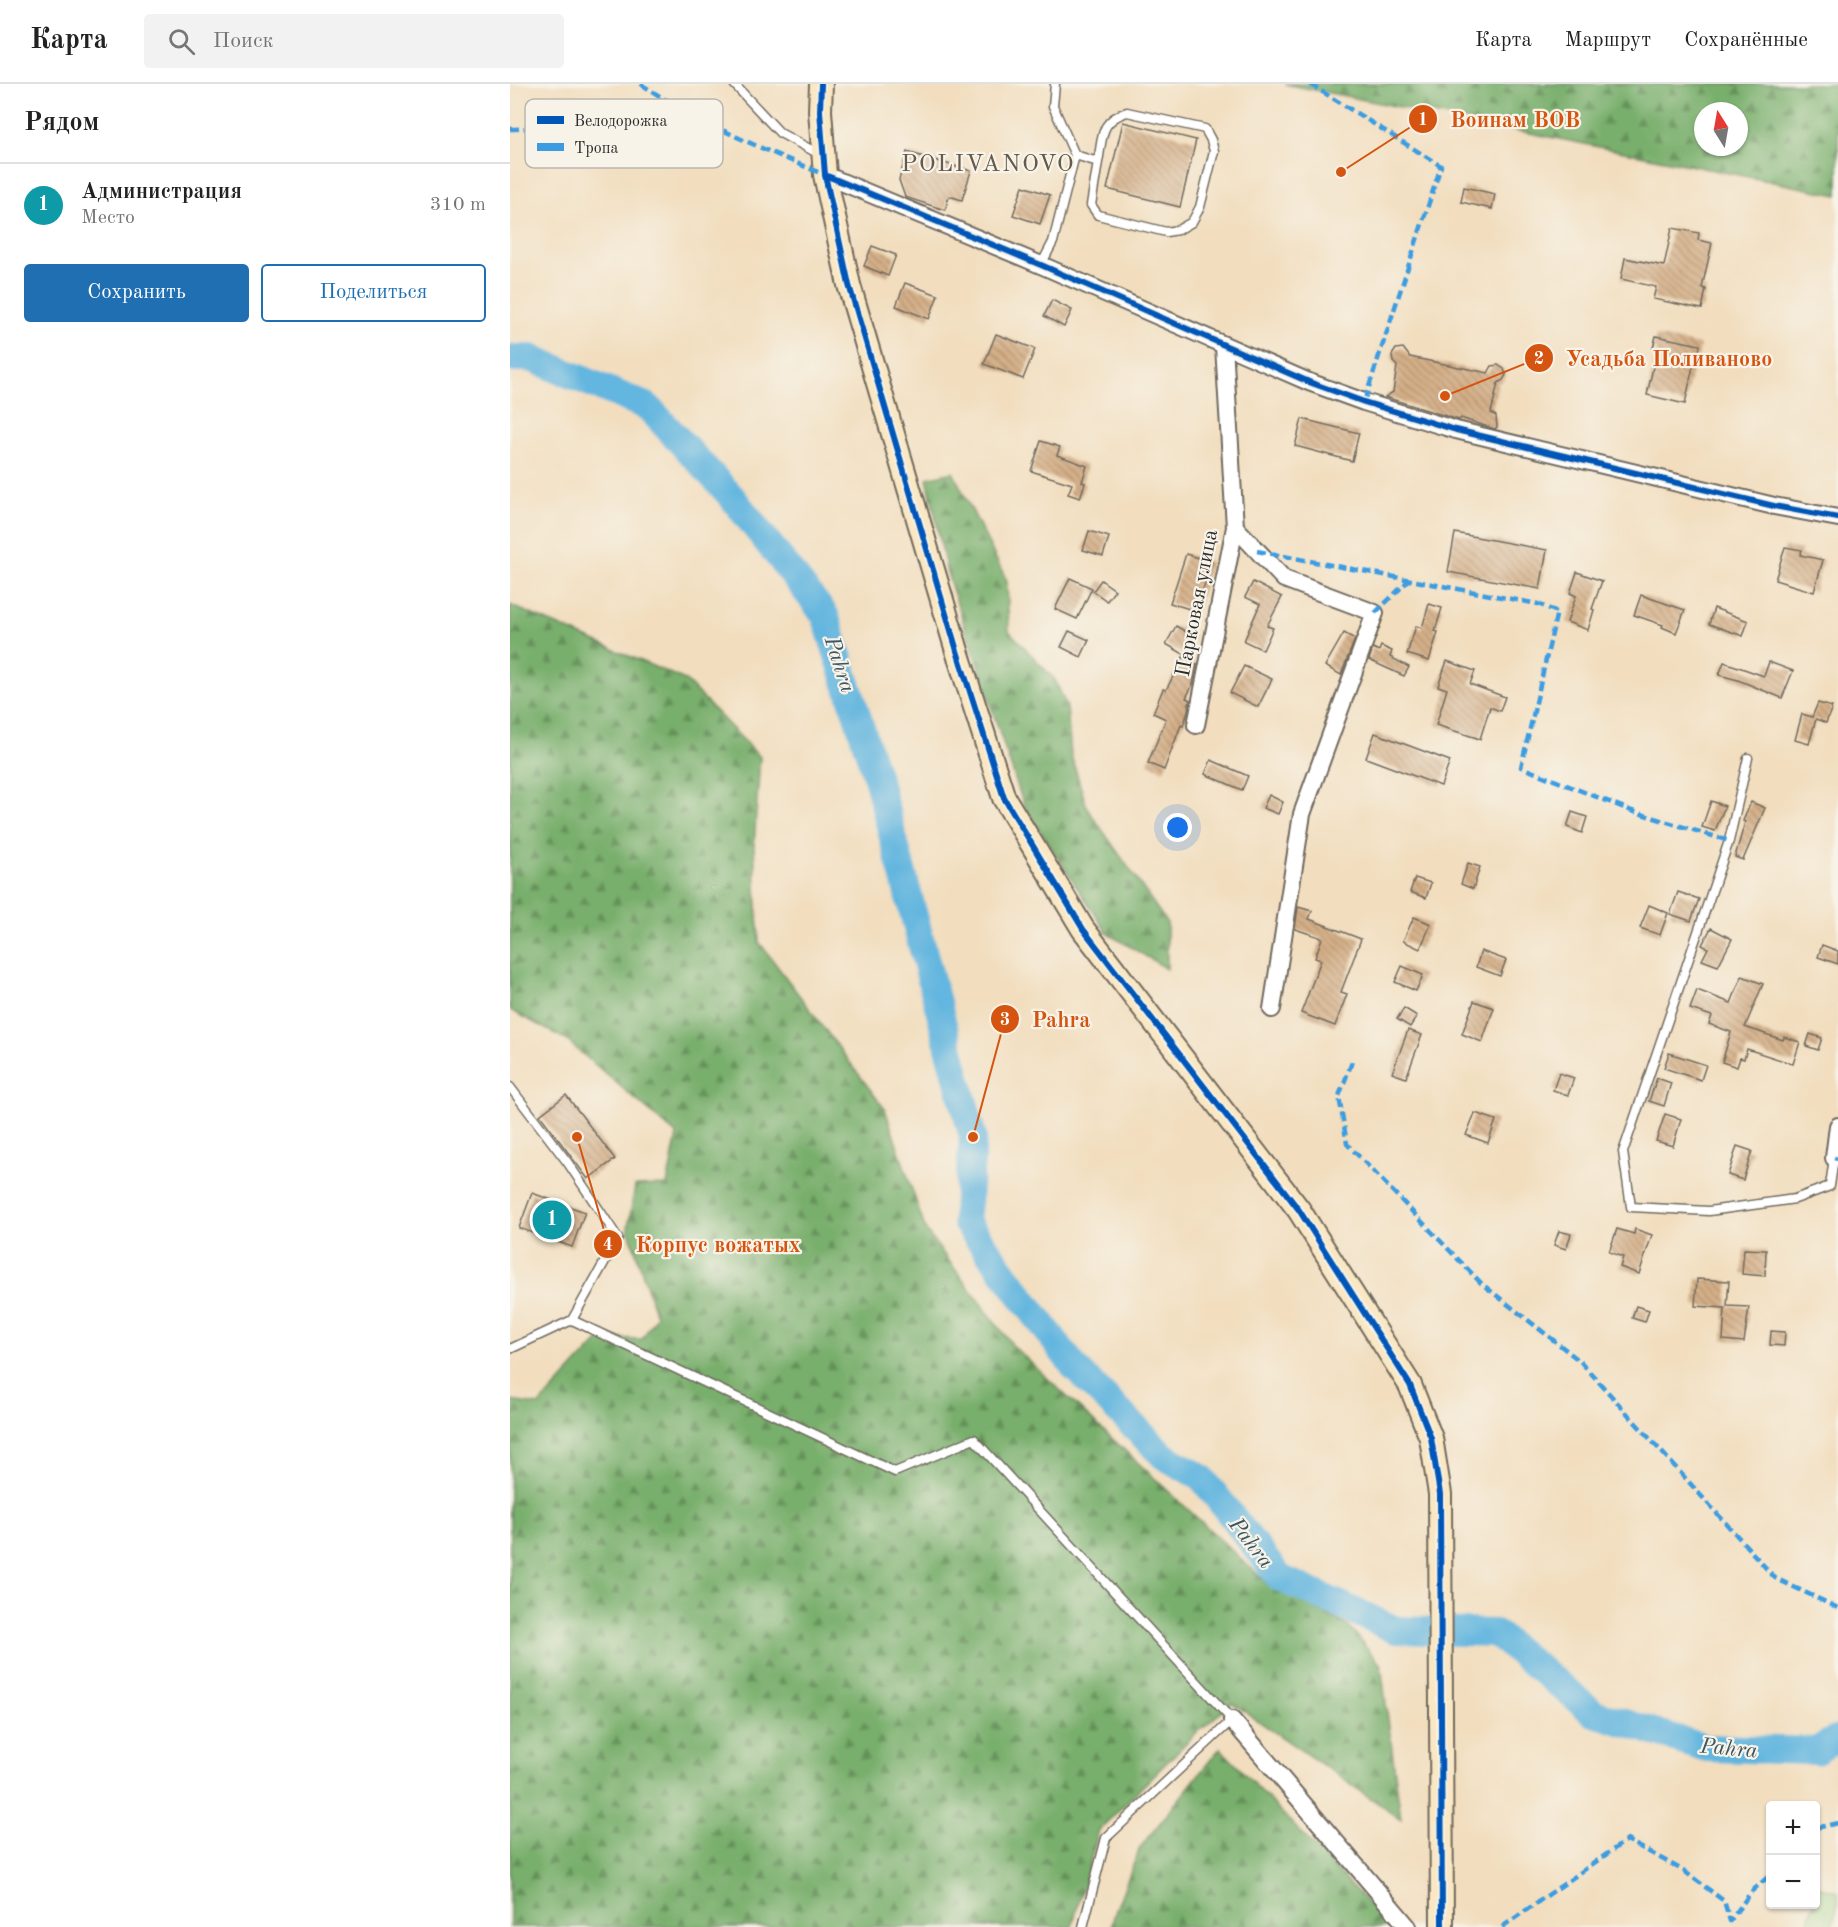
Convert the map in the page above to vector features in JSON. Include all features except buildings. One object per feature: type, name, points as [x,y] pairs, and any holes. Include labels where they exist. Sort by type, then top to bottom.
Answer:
[{"type":"street","points":[[820,84],[824,165],[849,285],[957,651],[1004,798],[1083,929],[1299,1210],[1410,1385],[1431,1438],[1440,1494],[1442,1927]]},
{"type":"street","points":[[824,165],[1224,346],[1364,402],[1455,430],[1774,506],[1838,518]]},
{"type":"street","name":"Парковая улица","points":[[1196,725],[1235,527],[1224,346]]},
{"type":"street","points":[[1235,527],[1284,579],[1375,613],[1302,814],[1272,1009]]},
{"type":"street","points":[[1834,1158],[1838,1126]]},
{"type":"street","points":[[1232,1720],[1408,1927]]},
{"type":"lane","points":[[734,84],[780,133],[824,165]]},
{"type":"lane","points":[[1041,265],[1053,242],[1075,155],[1053,106],[1055,84]]},
{"type":"lane","points":[[1126,112],[1205,129],[1214,151],[1200,207],[1192,222],[1178,230],[1166,232],[1098,215],[1091,205],[1098,162],[1107,122],[1114,116],[1126,112]]},
{"type":"lane","points":[[1075,155],[1098,162]]},
{"type":"lane","points":[[1748,758],[1728,841],[1623,1152],[1631,1207],[1709,1210],[1795,1199],[1830,1186],[1834,1158]]},
{"type":"lane","points":[[510,1087],[568,1163],[618,1238],[572,1320],[510,1349]]},
{"type":"lane","points":[[572,1320],[895,1472],[974,1439],[1232,1720],[1106,1838],[1083,1927]]},
{"type":"green space","points":[[1285,84],[1838,84],[1838,195]]},
{"type":"green space","points":[[953,472],[1007,581],[1009,631],[1055,680],[1067,707],[1071,755],[1087,808],[1167,923],[1167,969],[1107,933],[1024,806],[947,573],[927,478]]},
{"type":"green space","points":[[510,605],[685,680],[760,757],[754,846],[759,942],[885,1109],[926,1231],[1014,1347],[1269,1585],[1349,1626],[1381,1665],[1401,1819],[1232,1703],[1193,1736],[1099,1830],[1072,1927],[510,1927],[510,1401],[539,1405],[601,1338],[642,1339],[656,1316],[628,1228],[635,1186],[667,1185],[677,1135],[565,1039],[510,1010]]},
{"type":"green space","points":[[1220,1748],[1391,1927],[1111,1927],[1140,1848]]},
{"type":"green space","points":[[1820,1887],[1838,1892],[1838,1904],[1832,1927],[1807,1927],[1812,1909],[1820,1909]]},
{"type":"waterway","name":"Pahra","points":[[510,358],[531,358],[648,407],[731,496],[825,615],[878,781],[973,1137],[966,1222],[1075,1368],[1164,1456],[1202,1478],[1280,1578],[1396,1630],[1495,1633],[1594,1713],[1706,1748],[1816,1751],[1838,1738]]},
{"type":"marked path","points":[[641,84],[664,99]]},
{"type":"marked path","points":[[1310,84],[1441,166],[1364,402]]},
{"type":"marked path","points":[[510,129],[525,128]]},
{"type":"marked path","points":[[723,130],[825,175]]},
{"type":"marked path","points":[[1257,551],[1538,604],[1557,612],[1521,767],[1632,811],[1729,841]]},
{"type":"marked path","points":[[1375,613],[1411,578]]},
{"type":"marked path","points":[[1352,1062],[1339,1096],[1347,1144],[1482,1284],[1580,1361],[1775,1578],[1838,1608]]},
{"type":"marked path","points":[[1834,1158],[1838,1159]]},
{"type":"marked path","points":[[1820,1827],[1838,1823]]},
{"type":"marked path","points":[[1502,1927],[1627,1840],[1684,1871],[1724,1901],[1730,1921],[1751,1892],[1766,1879]]},
{"type":"cycle path","points":[[821,84],[820,111],[825,175],[849,285],[957,651],[1004,798],[1083,929],[1299,1210],[1410,1385],[1431,1438],[1440,1494],[1442,1927]]},
{"type":"cycle path","points":[[825,175],[1041,265],[1309,382],[1364,402],[1456,430],[1774,506],[1838,518]]},
{"type":"place","name":"Воинам ВОВ","points":[[1341,172]]},
{"type":"place","name":"Усадьба Поливаново","points":[[1445,396]]},
{"type":"place","name":"Корпус вожатых","points":[[577,1137]]},
{"type":"place","name":"Pahra","points":[[973,1137]]},
{"type":"place","name":"Администрация","points":[[552,1220]]},
{"type":"district","name":"POLIVANOVO","points":[[988,163]]}]
